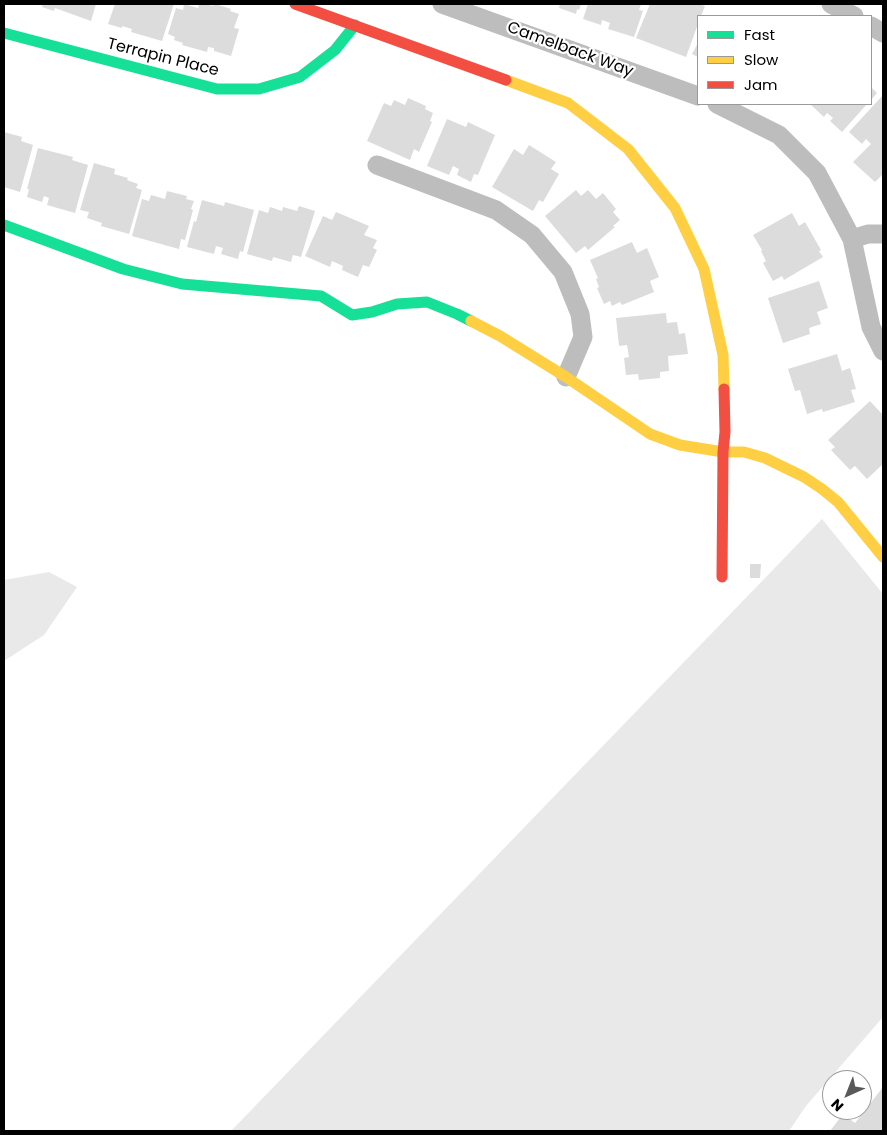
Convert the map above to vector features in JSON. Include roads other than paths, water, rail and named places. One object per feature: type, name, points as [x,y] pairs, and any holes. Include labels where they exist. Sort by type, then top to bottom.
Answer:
[{"type":"street","points":[[295,4],[568,103],[628,149],[675,208],[704,269],[724,354],[725,432],[723,452],[722,577]]},
{"type":"street","name":"Camelback Way","points":[[442,4],[697,96]]},
{"type":"street","points":[[831,4],[852,15]]},
{"type":"street","name":"Terrapin Place","points":[[4,33],[217,89],[258,90],[300,76],[335,50],[355,25]]},
{"type":"street","points":[[872,27],[883,33]]},
{"type":"street","points":[[719,105],[779,135],[817,173],[852,239],[871,327],[883,351]]},
{"type":"street","points":[[377,165],[496,210],[532,234],[563,272],[580,314],[583,337],[566,377]]},
{"type":"street","points":[[4,225],[122,269],[182,284],[321,296],[352,315],[372,312],[397,304],[427,302],[457,314],[500,336],[566,377],[650,434],[680,446],[723,452],[744,452],[804,476],[838,502],[883,558]]},
{"type":"street","points":[[852,239],[868,234],[883,234]]}]
